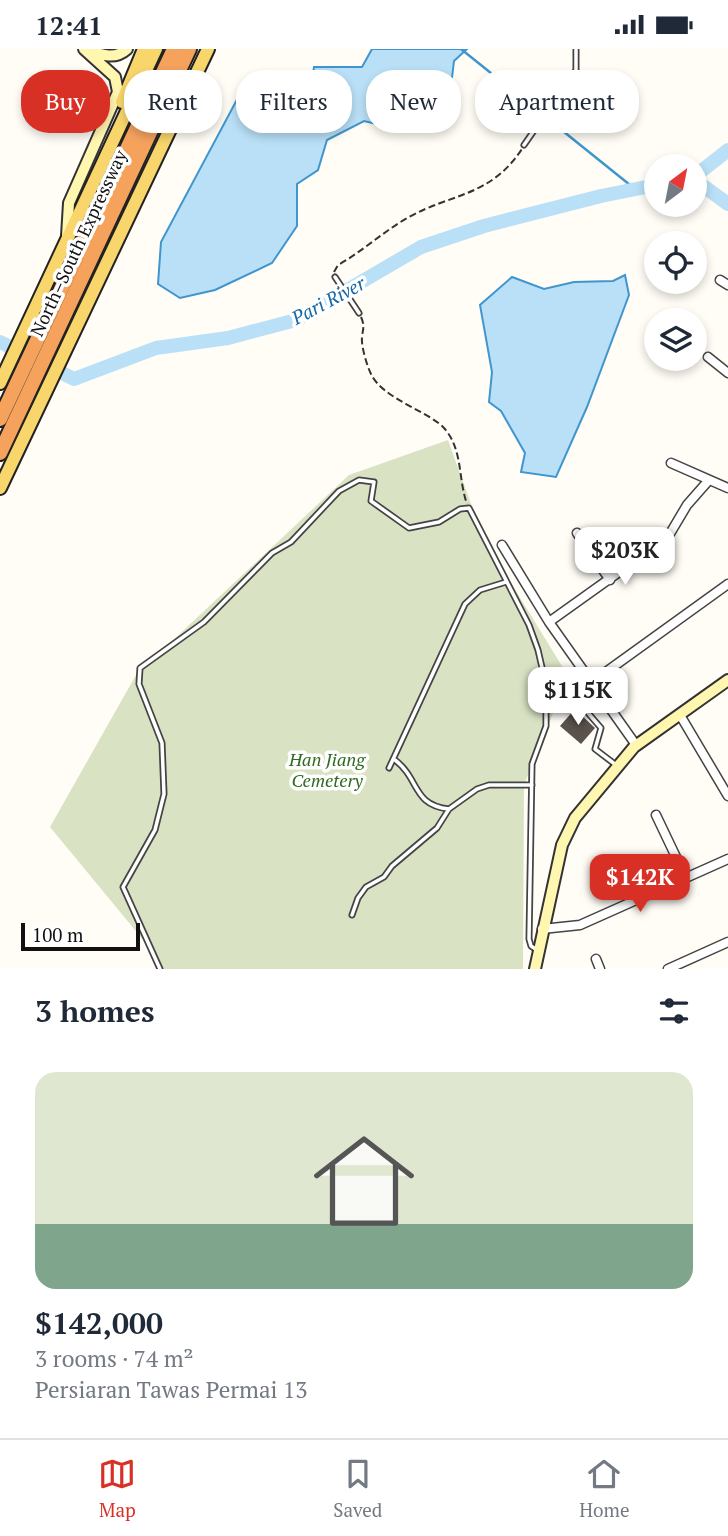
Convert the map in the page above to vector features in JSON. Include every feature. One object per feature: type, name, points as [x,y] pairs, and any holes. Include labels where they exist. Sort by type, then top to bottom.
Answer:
[{"type":"highway","name":"North–South Expressway","points":[[0,453],[36,324],[174,49]]},
{"type":"highway","name":"North–South Expressway","points":[[0,419],[13,408],[64,337],[189,49]]},
{"type":"main road","points":[[102,165],[111,128],[144,49]]},
{"type":"main road","points":[[0,383],[36,324],[67,239],[156,49]]},
{"type":"main road","points":[[0,488],[35,416],[64,337],[208,49]]},
{"type":"street","points":[[85,49],[104,56],[116,56],[127,49]]},
{"type":"street","points":[[67,239],[69,203],[118,92],[115,77],[85,49]]},
{"type":"street","points":[[720,279],[728,285]]},
{"type":"street","points":[[708,357],[728,373]]},
{"type":"street","points":[[671,463],[728,488]]},
{"type":"street","points":[[549,622],[668,537],[684,511],[709,480]]},
{"type":"street","points":[[577,533],[610,580]]},
{"type":"street","points":[[502,545],[549,622],[636,745]]},
{"type":"street","points":[[592,683],[728,584]]},
{"type":"street","points":[[535,969],[542,929],[565,838],[582,808],[616,765],[636,745],[728,681]]},
{"type":"street","points":[[680,715],[728,796]]},
{"type":"street","points":[[720,781],[728,775]]},
{"type":"street","points":[[656,815],[686,878]]},
{"type":"street","points":[[542,929],[580,925],[728,859]]},
{"type":"street","points":[[668,969],[728,942]]},
{"type":"street","points":[[596,959],[600,969]]},
{"type":"lane","points":[[524,145],[578,66],[576,49]]},
{"type":"lane","points":[[335,277],[359,313]]},
{"type":"lane","points":[[160,969],[123,887],[155,830],[164,794],[162,743],[139,684],[140,668],[204,622],[272,553],[291,542],[334,496],[351,483],[373,481],[375,485],[371,501],[409,528],[445,520],[460,509],[469,508],[538,650],[546,685],[546,726],[533,760],[529,845],[529,939],[531,946],[538,950]]},
{"type":"lane","points":[[389,768],[465,604],[480,590],[506,582]]},
{"type":"lane","points":[[582,706],[601,728],[595,749],[616,765]]},
{"type":"lane","points":[[394,760],[408,771],[418,795],[425,802],[449,809]]},
{"type":"lane","points":[[352,915],[358,898],[366,887],[384,877],[437,828],[449,809],[477,789],[489,785],[532,785]]},
{"type":"path","points":[[335,277],[334,272],[338,265],[398,224],[424,210],[473,193],[485,185],[511,163],[524,145]]},
{"type":"path","points":[[359,313],[364,323],[362,337],[371,375],[401,402],[444,428],[457,452],[461,488],[469,508]]},
{"type":"green space","name":"Han Jiang Cemetery","points":[[448,440],[483,537],[568,676],[524,785],[523,969],[163,969],[149,947],[50,827],[136,675],[349,475]]},
{"type":"water","points":[[372,49],[467,49],[454,61],[453,70],[366,70],[366,121],[352,127],[352,70],[314,70],[314,67],[362,67]]},
{"type":"water","points":[[236,101],[236,133],[341,133],[327,140],[318,170],[297,184],[297,226],[272,263],[215,290],[180,298],[158,284],[161,242],[219,133],[222,133],[222,128]]},
{"type":"water","points":[[625,275],[629,295],[587,407],[556,477],[521,472],[525,453],[501,411],[489,402],[492,372],[480,305],[512,277],[544,289],[574,282],[613,281]]},
{"type":"building","points":[[575,709],[595,728],[581,744],[560,726]]},
{"type":"waterway","points":[[461,49],[635,189]]},
{"type":"waterway","points":[[707,167],[728,150]]},
{"type":"waterway","name":"Pari River","points":[[0,342],[74,379],[156,348],[228,338],[296,320],[421,247],[484,226],[644,187]]},
{"type":"waterway","points":[[707,189],[728,204]]}]
